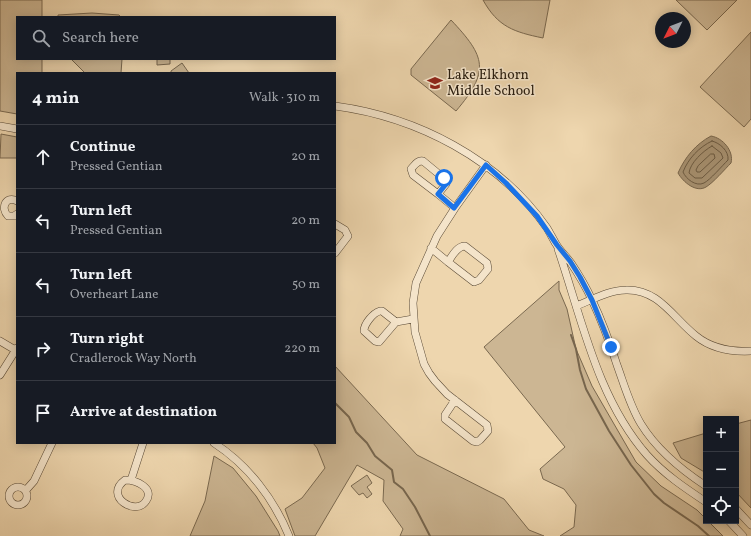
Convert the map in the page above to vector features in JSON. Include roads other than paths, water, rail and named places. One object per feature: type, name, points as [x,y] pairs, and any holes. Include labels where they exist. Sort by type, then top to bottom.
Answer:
[{"type":"street","points":[[336,106],[379,114],[421,129],[458,147],[486,165],[506,183],[546,228],[580,277],[604,328],[626,391],[640,422],[666,455],[686,473],[703,484]]},
{"type":"street","points":[[0,126],[16,129]]},
{"type":"street","points":[[438,194],[446,184],[446,180],[423,161],[417,162],[411,169],[413,175],[454,208]]},
{"type":"street","points":[[455,400],[445,415],[445,419],[473,441],[477,442],[488,431],[487,425],[455,400],[435,381],[424,364],[415,332],[413,303],[416,283],[431,248],[454,208],[486,165]]},
{"type":"street","points":[[16,201],[10,199],[5,201],[2,212],[11,216],[16,214]]},
{"type":"street","points":[[336,225],[345,230],[348,236],[336,252]]},
{"type":"street","points":[[557,245],[576,306],[602,380],[614,406],[628,430],[647,455],[677,482],[703,500]]},
{"type":"street","points":[[431,248],[448,262],[474,282],[479,280],[488,268],[487,263],[465,246],[458,248],[448,262]]},
{"type":"street","points":[[576,306],[608,293],[622,290],[635,290],[648,294],[664,304],[689,330],[703,341],[726,350],[740,352],[751,351]]},
{"type":"street","points":[[396,322],[380,311],[376,313],[365,326],[364,331],[375,341],[379,342],[396,322],[413,319]]},
{"type":"street","points":[[0,341],[16,350],[0,375]]},
{"type":"street","points":[[26,490],[34,481],[52,444]]},
{"type":"street","points":[[131,480],[143,444]]},
{"type":"street","points":[[216,444],[244,467],[262,489],[278,513],[289,536]]},
{"type":"street","points":[[125,480],[131,480],[144,486],[148,491],[146,501],[140,507],[133,507],[126,504],[118,497],[120,486],[125,480]]},
{"type":"street","points":[[739,512],[751,525]]},
{"type":"street","points":[[732,524],[743,536]]},
{"type":"water","points":[[711,136],[720,139],[727,146],[731,154],[731,163],[709,185],[698,189],[694,188],[686,183],[678,173],[684,162],[700,143]]},
{"type":"waterway","points":[[571,335],[586,389],[609,431],[631,465],[654,494],[664,503],[698,526],[709,536]]},
{"type":"waterway","points":[[336,404],[349,417],[356,432],[367,443],[375,456],[392,470],[394,482],[403,489],[415,507],[430,536]]},
{"type":"place","name":"Lake Elkhorn Middle School","points":[[435,83]]}]
